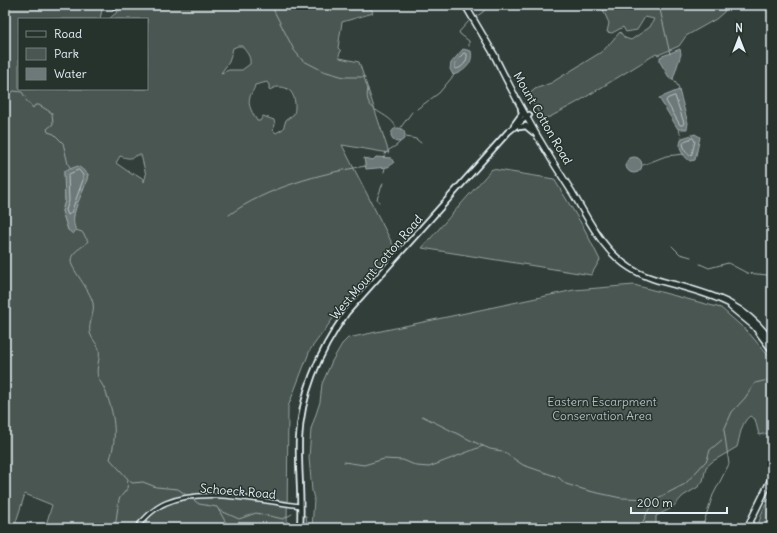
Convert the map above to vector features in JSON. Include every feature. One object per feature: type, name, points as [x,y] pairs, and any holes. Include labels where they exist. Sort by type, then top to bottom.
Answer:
[{"type":"main road","name":"Mount Cotton Road","points":[[465,5],[572,193]]},
{"type":"main road","name":"Mount Cotton Road","points":[[494,55],[547,152],[603,244],[624,264],[652,279],[701,292],[728,302],[749,315],[772,342]]},
{"type":"main road","points":[[507,134],[522,114],[520,105]]},
{"type":"main road","points":[[507,134],[529,117]]},
{"type":"main road","points":[[507,134],[520,126],[529,117]]},
{"type":"main road","points":[[520,126],[530,128],[547,152]]},
{"type":"main road","name":"West Mount Cotton Road","points":[[300,528],[299,438],[302,416],[313,373],[333,332],[347,312],[507,134]]},
{"type":"main road","points":[[701,292],[724,303],[744,317],[759,332],[772,350]]},
{"type":"main road","points":[[749,315],[763,325],[772,337]]},
{"type":"main road","points":[[747,528],[772,478]]},
{"type":"street","name":"Schoeck Road","points":[[136,528],[149,514],[166,503],[187,496],[209,495],[300,506]]},
{"type":"green space","points":[[5,5],[103,5],[100,18],[18,18],[18,90],[148,90],[148,18],[110,18],[125,5],[369,5],[373,13],[342,22],[338,48],[341,51],[339,55],[340,58],[359,62],[389,153],[342,145],[395,249],[354,290],[310,350],[288,407],[287,528],[141,528],[147,522],[144,516],[133,528],[45,528],[52,505],[25,494],[14,528],[5,528]],"holes":[[[242,46],[247,52],[250,64],[242,70],[229,70],[221,73],[229,62],[233,48]],[[267,82],[269,85],[269,90],[277,87],[288,89],[293,96],[295,105],[294,114],[286,120],[283,129],[276,133],[273,130],[275,125],[274,120],[263,116],[260,121],[257,121],[249,103],[250,95],[255,85]],[[137,155],[141,155],[146,175],[144,182],[144,179],[134,173],[133,175],[116,163],[120,156],[132,158]],[[64,171],[88,174],[68,230],[62,211],[65,201]]]},
{"type":"green space","points":[[620,5],[710,5],[725,9],[724,12],[716,19],[686,36],[679,46],[658,55],[656,54],[576,103],[550,117],[542,118],[528,95],[535,89],[551,83],[603,51],[620,32],[625,38],[631,40],[650,27],[654,19],[645,17],[637,30],[626,32],[623,27],[612,33],[607,32],[609,23],[603,10]]},
{"type":"green space","points":[[492,169],[554,179],[584,228],[600,260],[591,275],[422,248]]},
{"type":"green space","name":"Eastern Escarpment Conservation Area","points":[[634,285],[721,308],[748,332],[772,360],[772,432],[759,435],[755,419],[750,416],[743,426],[737,447],[713,461],[706,467],[703,481],[698,487],[683,496],[672,508],[656,516],[656,528],[312,528],[314,499],[309,458],[311,429],[320,402],[322,384],[332,361],[342,344],[348,338],[574,290]]},
{"type":"green space","points":[[772,493],[772,528],[757,528],[763,510]]},
{"type":"water","points":[[463,49],[471,51],[472,55],[470,63],[461,72],[453,75],[450,69],[451,63]]},
{"type":"water","points":[[680,49],[681,54],[673,79],[670,79],[660,62],[660,57]]},
{"type":"water","points":[[679,90],[688,123],[687,129],[678,129],[659,98]]},
{"type":"water","points":[[395,128],[401,128],[405,132],[405,138],[401,142],[395,142],[391,138],[391,132]]},
{"type":"water","points":[[695,134],[700,137],[695,160],[690,161],[681,151],[680,145],[682,138]]},
{"type":"water","points":[[376,157],[391,158],[394,163],[388,167],[366,169],[364,158],[373,160]]},
{"type":"water","points":[[634,157],[641,162],[642,165],[637,172],[634,173],[627,168],[626,165],[631,158]]},
{"type":"water","points":[[78,166],[88,174],[87,181],[75,210],[74,223],[76,230],[73,234],[68,230],[62,211],[65,201],[64,171]]},
{"type":"waterway","points":[[271,5],[294,50],[302,60],[323,71],[344,77],[365,77]]},
{"type":"waterway","points":[[477,16],[483,12],[488,5]]},
{"type":"waterway","points":[[659,5],[670,54]]},
{"type":"waterway","points":[[469,46],[469,41],[459,32],[470,20]]},
{"type":"waterway","points":[[417,109],[439,93],[454,75]]},
{"type":"waterway","points":[[673,79],[679,90]]},
{"type":"waterway","points":[[368,89],[367,97],[369,103],[377,111],[393,122],[396,127]]},
{"type":"waterway","points":[[5,96],[14,91],[22,92],[25,97]]},
{"type":"waterway","points":[[26,100],[33,108],[35,105],[39,105],[52,113],[53,124],[47,129],[48,132],[54,134],[63,143],[68,164],[71,169]]},
{"type":"waterway","points":[[401,127],[412,112]]},
{"type":"waterway","points":[[679,129],[681,137]]},
{"type":"waterway","points":[[406,137],[416,139],[421,143]]},
{"type":"waterway","points":[[384,157],[389,150],[400,142]]},
{"type":"waterway","points":[[643,165],[666,156],[684,154]]},
{"type":"waterway","points":[[229,215],[244,205],[277,189],[313,177],[366,166]]},
{"type":"waterway","points":[[384,172],[385,168]]},
{"type":"waterway","points":[[379,202],[377,199],[383,183]]},
{"type":"waterway","points":[[76,230],[82,232],[88,241],[75,252],[71,261],[93,303],[90,333],[99,349],[97,374],[111,407],[114,424],[114,441],[110,459],[128,479],[127,489],[119,499],[115,528]]},
{"type":"waterway","points":[[672,246],[680,254],[691,257]]},
{"type":"waterway","points":[[700,264],[709,268],[728,263],[747,273],[767,275],[772,278]]},
{"type":"waterway","points":[[702,528],[713,495],[729,464],[724,430],[732,412],[745,398],[755,383],[772,379]]},
{"type":"waterway","points":[[422,416],[490,449],[502,451],[523,465],[558,477],[566,484],[621,498],[656,499]]},
{"type":"waterway","points":[[640,528],[650,507],[656,499],[685,484],[707,460],[710,450],[723,439]]},
{"type":"waterway","points":[[344,462],[364,465],[384,459],[403,460],[417,466],[429,467],[483,446]]},
{"type":"waterway","points":[[129,480],[132,483],[143,482],[156,487],[178,489],[185,494]]},
{"type":"waterway","points":[[191,498],[199,504],[217,507],[229,528]]},
{"type":"waterway","points":[[219,510],[239,519],[256,513],[283,519],[292,514]]},
{"type":"waterway","points":[[303,515],[306,516],[307,524]]}]
